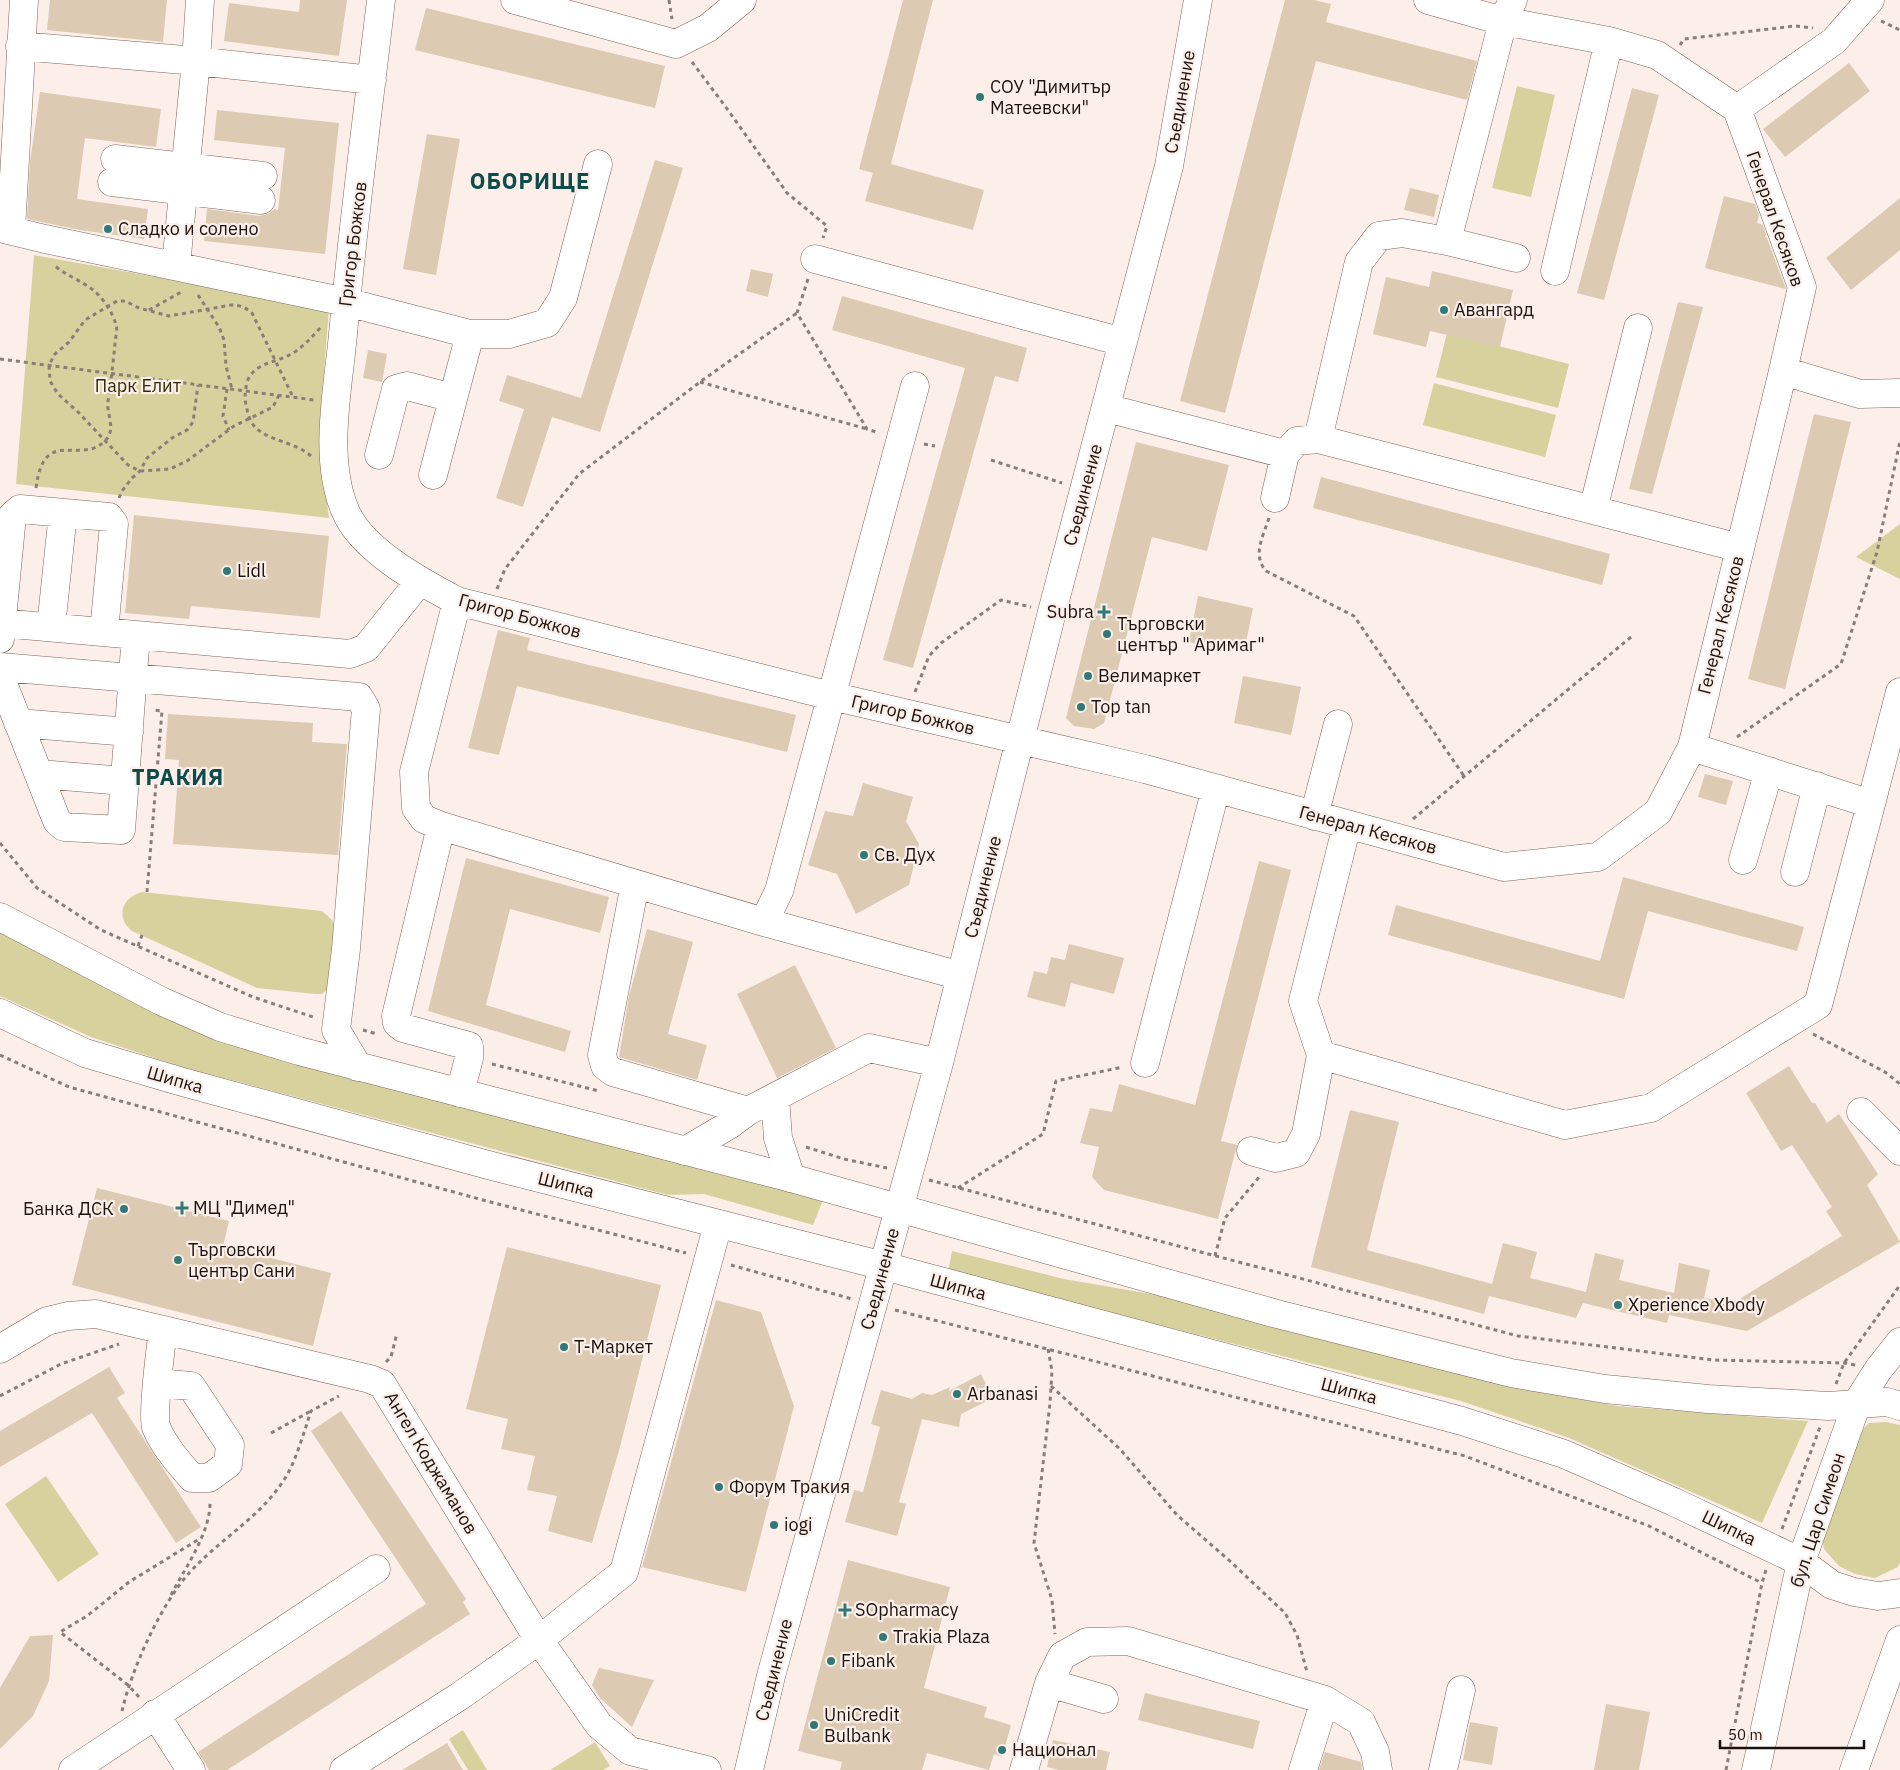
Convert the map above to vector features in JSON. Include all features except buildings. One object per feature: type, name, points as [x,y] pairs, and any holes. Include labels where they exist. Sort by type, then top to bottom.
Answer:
[{"type":"street","points":[[24,0],[6,229],[186,273],[346,302],[470,334],[509,334],[547,323],[563,298],[598,164]]},
{"type":"street","points":[[186,273],[184,178],[200,0]]},
{"type":"street","name":"Григор Божков","points":[[381,0],[346,302],[333,442],[336,478],[345,511],[359,534],[420,582],[457,601],[832,696],[1020,740]]},
{"type":"street","points":[[515,0],[676,44],[708,28],[742,0]]},
{"type":"street","name":"Съединение","points":[[748,1770],[771,1676],[939,1063],[1052,612],[1170,166],[1198,0]]},
{"type":"street","points":[[1428,0],[1508,10],[1657,55],[1737,109],[1834,41],[1870,0]]},
{"type":"street","points":[[1447,242],[1508,10]]},
{"type":"street","points":[[1555,271],[1609,41]]},
{"type":"street","points":[[20,46],[196,61],[372,80]]},
{"type":"street","name":"Генерал Кесяков","points":[[1020,740],[1145,769],[1504,867],[1598,857],[1658,812],[1692,746],[1802,287],[1737,109]]},
{"type":"street","points":[[114,170],[262,188]]},
{"type":"street","points":[[1318,439],[1359,262],[1379,236],[1402,233],[1516,258]]},
{"type":"street","points":[[815,259],[1123,342]]},
{"type":"street","points":[[1593,510],[1638,328]]},
{"type":"street","points":[[433,475],[470,334]]},
{"type":"street","points":[[1783,372],[1860,394],[1900,393]]},
{"type":"street","points":[[379,455],[396,389],[407,386],[453,398]]},
{"type":"street","points":[[764,922],[779,891],[915,386]]},
{"type":"street","points":[[1106,408],[1286,454]]},
{"type":"street","points":[[1275,498],[1286,454],[1297,441],[1318,439],[1740,548]]},
{"type":"street","points":[[104,632],[114,524],[109,517],[20,509],[12,516],[0,629],[51,627],[104,632],[136,635],[350,654],[366,648],[420,582]]},
{"type":"street","points":[[51,627],[63,513]]},
{"type":"street","points":[[457,601],[414,772],[416,808],[424,819],[441,826],[764,922],[960,976]]},
{"type":"street","points":[[0,676],[57,821],[64,827],[121,830],[136,635]]},
{"type":"street","points":[[0,667],[358,696],[366,709],[346,949],[336,1030],[358,1066]]},
{"type":"street","points":[[1321,1055],[1565,1125],[1651,1108],[1818,1005],[1900,692]]},
{"type":"street","points":[[18,723],[130,720]]},
{"type":"street","points":[[1314,816],[1338,724]]},
{"type":"street","points":[[1692,746],[1871,804]]},
{"type":"street","points":[[1743,860],[1769,771]]},
{"type":"street","points":[[39,774],[124,781]]},
{"type":"street","points":[[1795,872],[1817,786]]},
{"type":"street","points":[[1145,1063],[1216,788]]},
{"type":"street","points":[[1263,1155],[1296,1153],[1306,1134],[1321,1055],[1303,1000],[1347,825]]},
{"type":"street","points":[[441,826],[396,1016],[397,1024],[403,1028],[469,1046],[469,1058],[460,1093]]},
{"type":"street","points":[[635,884],[602,1055],[605,1066],[613,1072],[748,1111]]},
{"type":"street","points":[[0,902],[26,929]]},
{"type":"street","points":[[0,917],[161,1001],[220,1027],[299,1051],[791,1178],[1277,1314],[1511,1373],[1605,1389],[1708,1399],[1828,1406],[1887,1402],[1900,1406]]},
{"type":"street","name":"Шипка","points":[[0,1013],[84,1053],[155,1074],[482,1163],[884,1266],[1481,1427],[1564,1454],[1674,1502],[1801,1562],[1832,1585],[1878,1596],[1900,1593]]},
{"type":"street","points":[[299,1051],[336,1030]]},
{"type":"street","points":[[685,1151],[748,1111],[870,1048],[939,1063]]},
{"type":"street","points":[[775,1097],[778,1138],[791,1178]]},
{"type":"street","points":[[1861,1112],[1900,1151]]},
{"type":"street","points":[[344,1770],[460,1696],[539,1640],[624,1572],[718,1224]]},
{"type":"street","name":"Ангел Коджаманов","points":[[0,1349],[47,1321],[68,1316],[96,1314],[370,1379],[382,1384],[539,1640],[598,1725],[630,1751],[707,1770]]},
{"type":"street","points":[[158,1383],[191,1386],[230,1445],[228,1464],[209,1478],[192,1478],[172,1455],[155,1425],[158,1383],[163,1330]]},
{"type":"street","name":"бул. Цар Симеон","points":[[1756,1770],[1801,1562],[1857,1403],[1878,1370],[1900,1342]]},
{"type":"street","points":[[73,1770],[376,1569]]},
{"type":"street","points":[[1854,1770],[1900,1640]]},
{"type":"street","points":[[1024,1770],[1050,1683],[1062,1656],[1087,1642],[1128,1641],[1318,1697],[1361,1722],[1375,1752],[1378,1770]]},
{"type":"street","points":[[1050,1683],[1104,1699]]},
{"type":"street","points":[[1443,1770],[1462,1690]]},
{"type":"street","points":[[1303,1770],[1318,1697]]},
{"type":"street","points":[[155,1714],[191,1770]]},
{"type":"path","points":[[1669,62],[1684,39],[1795,26],[1821,30],[1834,41]]},
{"type":"path","points":[[490,609],[505,569],[579,474],[700,382],[797,314],[827,226],[787,193],[728,110],[676,44]]},
{"type":"path","points":[[35,492],[38,471],[46,456],[62,450],[82,450],[93,447],[105,441],[111,431],[108,404],[117,326],[103,300],[92,289],[63,273],[49,260],[44,248],[45,239]]},
{"type":"path","points":[[148,311],[186,273],[219,327],[224,340],[226,366],[232,389]]},
{"type":"path","points":[[279,395],[273,407],[228,430],[212,444],[179,465],[170,469],[140,471],[128,464],[58,394],[50,381],[50,365],[55,354],[69,342],[85,320],[117,301],[125,301],[148,311],[169,316],[231,305],[246,307],[252,313],[293,397]]},
{"type":"path","points":[[797,314],[867,429]]},
{"type":"path","points":[[321,326],[306,343],[292,354],[260,366],[250,374],[245,391],[245,402],[249,418],[256,428],[304,450],[315,459],[320,472],[336,478]]},
{"type":"path","points":[[0,359],[336,403]]},
{"type":"path","points":[[700,382],[901,440]]},
{"type":"path","points":[[118,501],[122,491],[140,471],[147,458],[172,438],[186,430],[193,422],[198,385]]},
{"type":"path","points":[[227,389],[223,416],[228,430]]},
{"type":"path","points":[[1726,757],[1737,737],[1841,664],[1877,552],[1900,441]]},
{"type":"path","points":[[991,460],[1084,490]]},
{"type":"path","points":[[1275,498],[1258,555],[1260,564],[1266,571],[1354,616],[1464,776]]},
{"type":"path","points":[[906,713],[929,656],[941,643],[1001,600],[1052,612]]},
{"type":"path","points":[[1392,837],[1631,637]]},
{"type":"path","points":[[130,720],[162,711],[147,892]]},
{"type":"path","points":[[138,946],[142,935]]},
{"type":"path","points":[[1790,1022],[1885,1072],[1900,1084]]},
{"type":"path","points":[[1145,1063],[1056,1081],[1043,1134],[958,1189],[1518,1336],[1713,1360],[1844,1363]]},
{"type":"path","points":[[1215,1256],[1225,1218],[1263,1155]]},
{"type":"path","points":[[271,1433],[370,1379],[383,1367],[390,1357],[397,1333]]},
{"type":"path","points":[[0,1396],[61,1364],[127,1341]]},
{"type":"path","points":[[1048,1349],[1052,1371],[1051,1386],[1034,1543],[1052,1600],[1056,1648],[1062,1656]]},
{"type":"path","points":[[1051,1386],[1120,1449],[1177,1515],[1231,1562],[1284,1613],[1297,1635],[1318,1697]]},
{"type":"path","points":[[166,1604],[191,1572],[266,1505],[288,1474],[311,1411]]},
{"type":"path","points":[[121,1714],[128,1685],[166,1604],[206,1527],[210,1510],[209,1478]]},
{"type":"path","points":[[155,1714],[128,1685],[60,1632],[87,1616],[129,1582],[200,1538]]},
{"type":"path","points":[[1726,1770],[1762,1583]]},
{"type":"green space","points":[[1517,86],[1555,95],[1531,197],[1492,188]]},
{"type":"green space","name":"Парк Елит","points":[[34,255],[329,308],[319,436],[329,518],[16,484]]},
{"type":"green space","points":[[1447,333],[1569,364],[1558,408],[1436,377]]},
{"type":"green space","points":[[1434,383],[1556,415],[1545,457],[1423,425]]},
{"type":"green space","points":[[1900,524],[1900,579],[1856,557]]},
{"type":"green space","points":[[142,892],[322,911],[332,920],[335,929],[329,988],[322,994],[315,994],[257,988],[132,931],[124,920],[123,908],[130,898]]},
{"type":"green space","points":[[0,928],[150,1009],[823,1200],[813,1225],[704,1194],[668,1195],[182,1067],[91,1037],[0,996]]},
{"type":"green space","points":[[952,1251],[1064,1279],[1174,1298],[1507,1386],[1617,1406],[1808,1421],[1762,1523],[1569,1438],[1461,1401],[948,1272]]},
{"type":"green space","points":[[1886,1422],[1900,1425],[1900,1562],[1898,1567],[1875,1578],[1855,1574],[1839,1566],[1824,1549],[1822,1537],[1854,1438],[1869,1423]]},
{"type":"green space","points":[[46,1476],[99,1554],[58,1582],[5,1504]]},
{"type":"green space","points":[[463,1730],[487,1770],[468,1770],[449,1739]]},
{"type":"green space","points":[[595,1742],[610,1766],[603,1770],[550,1770]]},
{"type":"place","name":"СОУ \"Димитър Матеевски\"","points":[[980,97]]},
{"type":"place","name":"Сладко и солено","points":[[108,229]]},
{"type":"place","name":"Авангард","points":[[1444,310]]},
{"type":"place","name":"Lidl","points":[[227,571]]},
{"type":"place","name":"Subra","points":[[1104,612]]},
{"type":"place","name":"Търговски център \" Аримаг\"","points":[[1107,634]]},
{"type":"place","name":"Велимаркет","points":[[1088,676]]},
{"type":"place","name":"Top tan","points":[[1081,707]]},
{"type":"place","name":"Св. Дух","points":[[864,855]]},
{"type":"place","name":"МЦ \"Димед\"","points":[[182,1208]]},
{"type":"place","name":"Банка ДСК","points":[[124,1209]]},
{"type":"place","name":"Търговски център Сани","points":[[178,1260]]},
{"type":"place","name":"Xperience Xbody","points":[[1618,1305]]},
{"type":"place","name":"Т-Маркет","points":[[564,1347]]},
{"type":"place","name":"Аrbanasi","points":[[957,1394]]},
{"type":"place","name":"Форум Тракия","points":[[719,1487]]},
{"type":"place","name":"iogi","points":[[774,1525]]},
{"type":"place","name":"SOpharmacy","points":[[845,1610]]},
{"type":"place","name":"Trakia Plaza","points":[[883,1637]]},
{"type":"place","name":"Fibank","points":[[831,1661]]},
{"type":"place","name":"UniCredit Bulbank","points":[[814,1725]]},
{"type":"place","name":"Национал","points":[[1002,1750]]},
{"type":"district","name":"ОБОРИЩЕ","points":[[530,181]]},
{"type":"district","name":"ТРАКИЯ","points":[[178,777]]}]
